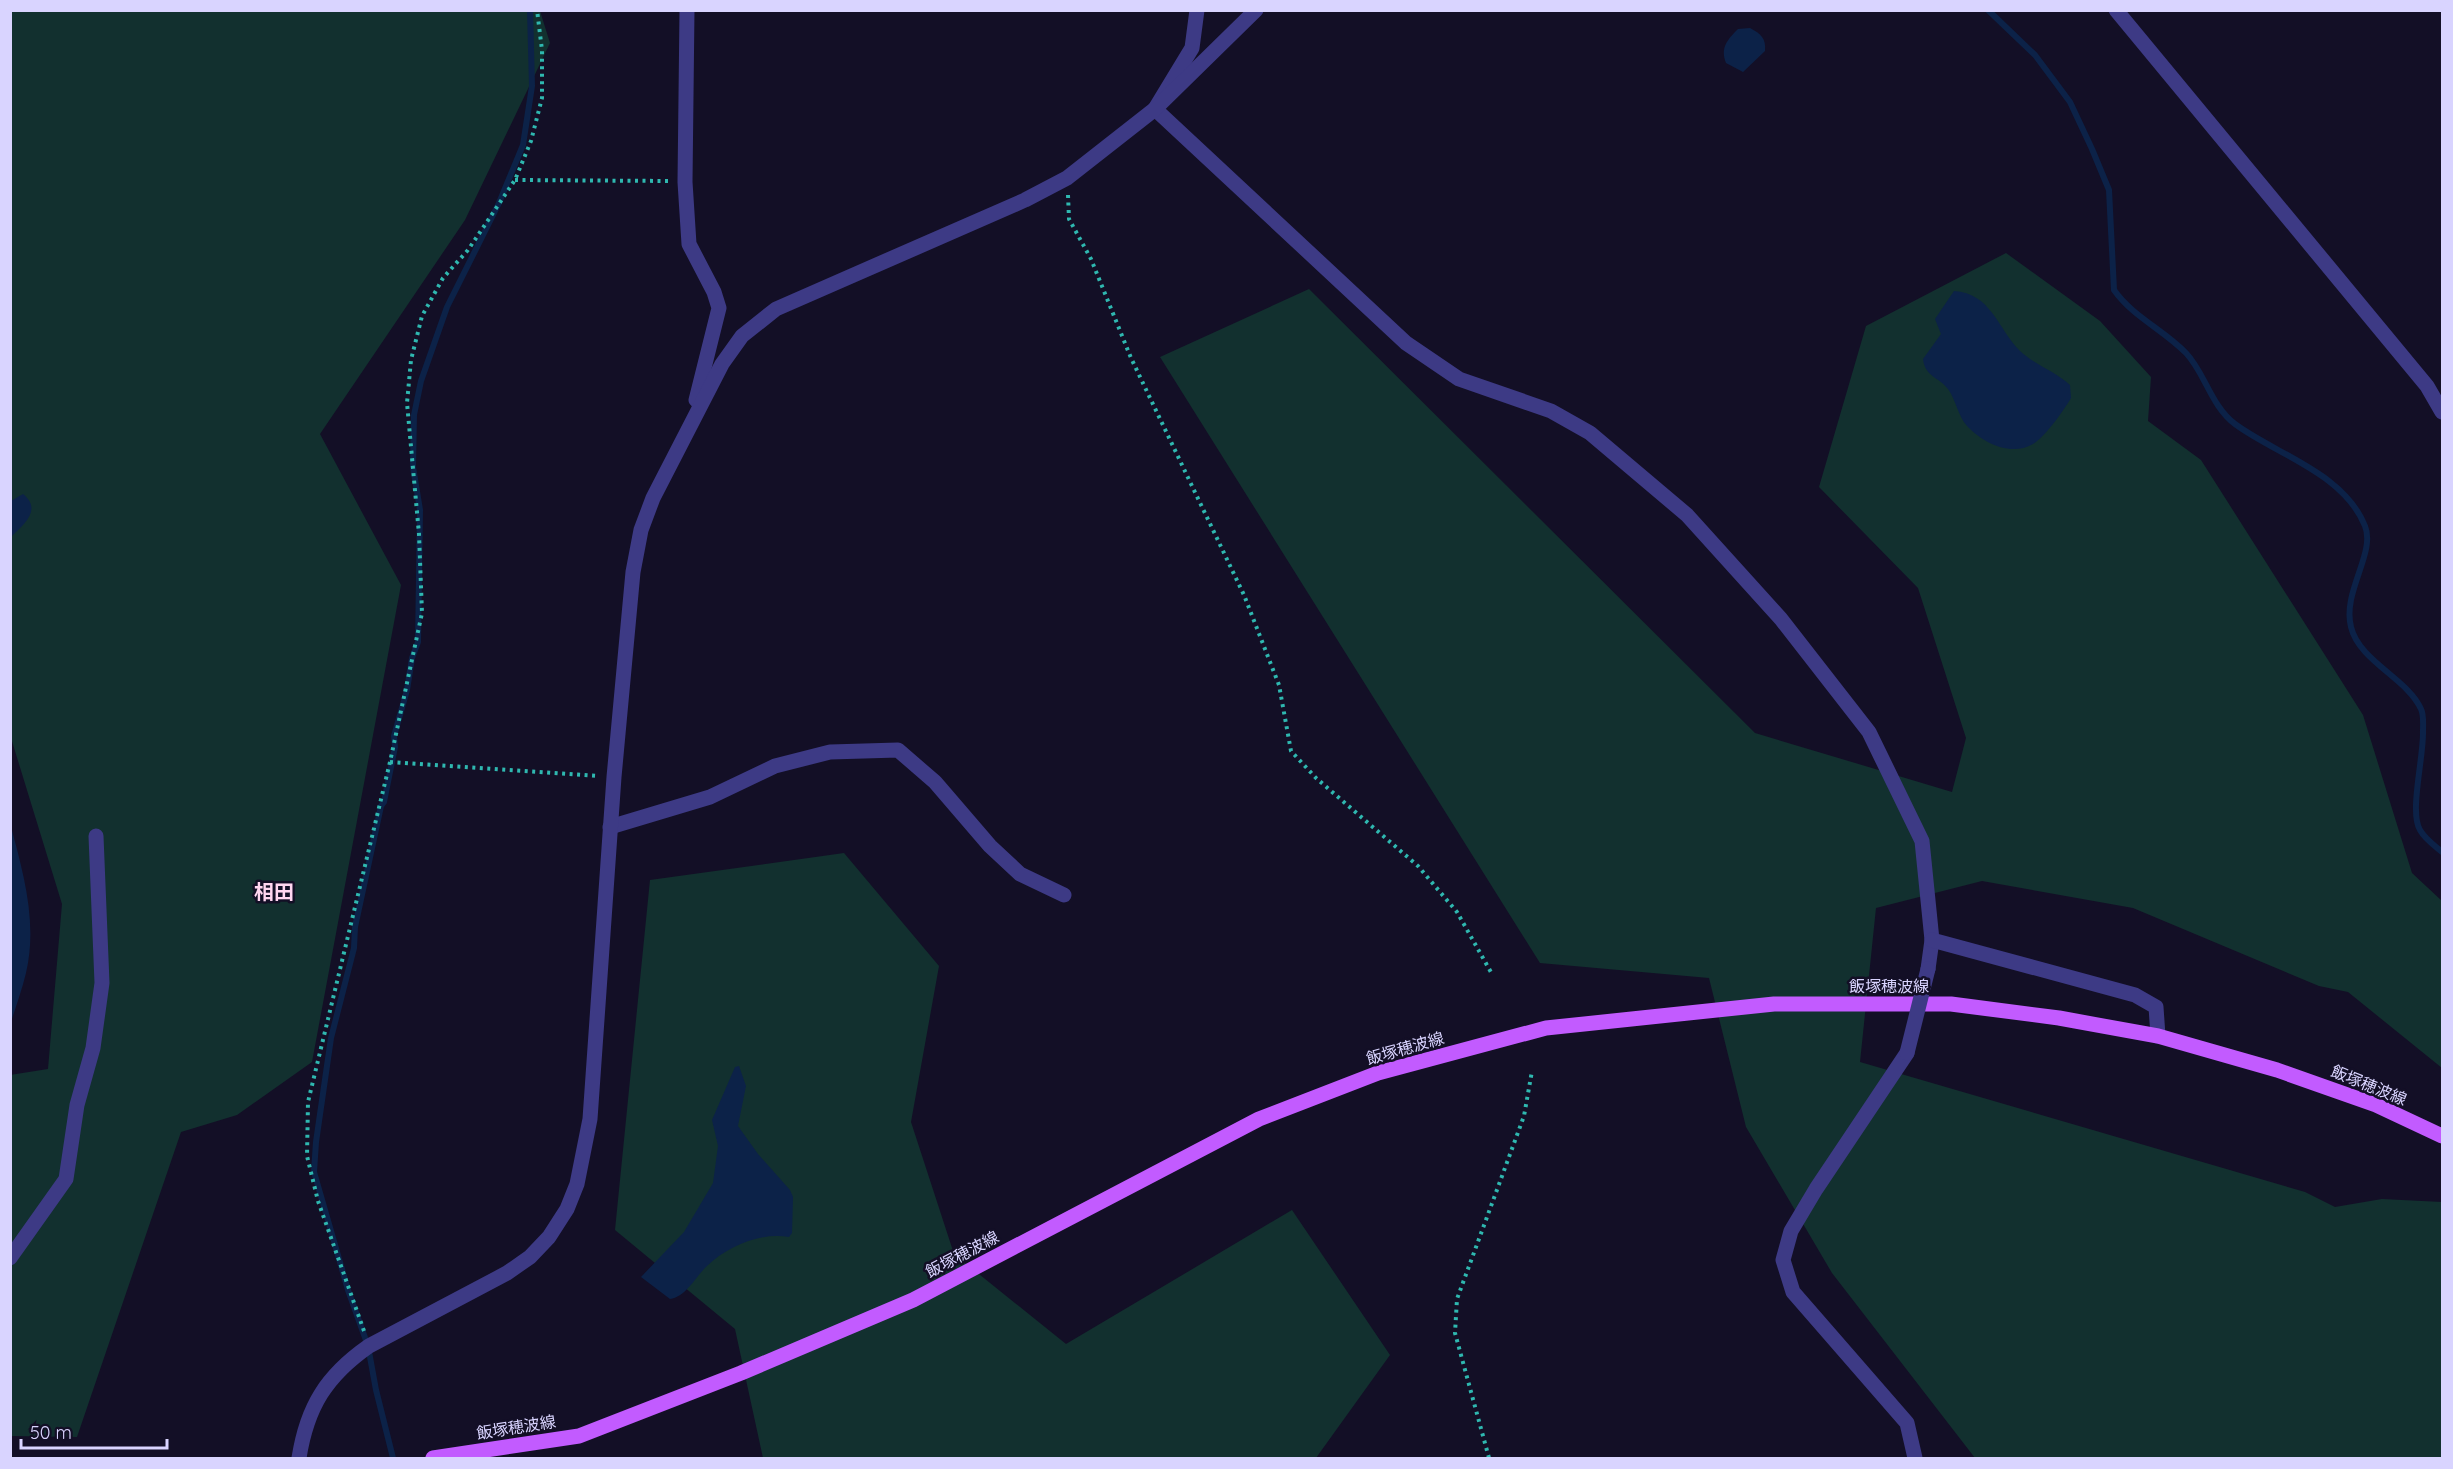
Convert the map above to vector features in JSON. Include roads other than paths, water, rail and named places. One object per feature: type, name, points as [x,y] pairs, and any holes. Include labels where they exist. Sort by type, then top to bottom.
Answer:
[{"type":"main road","name":"飯塚穂波線","points":[[433,1458],[579,1436],[741,1374],[913,1300],[1259,1119],[1378,1073],[1546,1028],[1774,1004],[1951,1004],[2059,1018],[2158,1036],[2277,1070],[2332,1089],[2376,1105],[2442,1136]]},
{"type":"street","points":[[687,10],[685,182],[689,244],[714,292],[719,308],[691,423]]},
{"type":"street","points":[[1155,109],[1192,48],[1197,10]]},
{"type":"street","points":[[299,1458],[308,1416],[329,1381],[348,1360],[369,1346],[507,1273],[530,1257],[549,1237],[567,1209],[577,1184],[590,1119],[610,827],[633,572],[641,530],[653,498],[722,364],[742,336],[776,309],[1025,200],[1067,178],[1155,109],[1256,10]]},
{"type":"street","points":[[2116,10],[2427,386],[2442,412]]},
{"type":"street","points":[[1155,109],[1406,343],[1459,379],[1551,411],[1590,433],[1687,515],[1781,618],[1869,732],[1922,841],[1932,940],[1928,969],[1907,1053],[1816,1189],[1791,1231],[1783,1260],[1793,1292],[1907,1423],[1915,1458]]},
{"type":"street","points":[[610,827],[710,797],[775,766],[830,752],[898,750],[935,782],[990,846],[1020,874],[1064,895]]},
{"type":"street","points":[[10,1258],[66,1179],[77,1105],[93,1048],[102,984],[96,836]]},
{"type":"street","points":[[1932,940],[2135,995],[2156,1007],[2158,1036]]},
{"type":"water","points":[[1750,28],[1762,37],[1765,51],[1743,72],[1726,63],[1724,49],[1738,29]]},
{"type":"water","points":[[1954,291],[1967,293],[1977,298],[1993,314],[2020,351],[2070,385],[2071,398],[2059,416],[2038,441],[2025,448],[1998,446],[1981,438],[1964,422],[1948,389],[1926,370],[1923,359],[1941,334],[1935,319]]},
{"type":"water","points":[[23,494],[29,500],[31,511],[29,517],[11,537],[11,501]]},
{"type":"water","points":[[10,823],[20,860],[30,916],[26,973],[11,1022]]},
{"type":"water","points":[[739,1066],[746,1086],[738,1126],[758,1154],[790,1190],[793,1197],[792,1233],[789,1237],[767,1237],[745,1242],[725,1252],[707,1266],[681,1294],[670,1299],[641,1277],[684,1232],[713,1183],[718,1146],[712,1120],[735,1067]]},
{"type":"waterway","points":[[393,1458],[368,1346],[348,1290],[314,1172],[316,1142],[331,1038],[354,948],[355,927],[395,747],[394,736],[407,690],[412,658],[418,642],[420,510],[413,467],[414,415],[421,381],[447,307],[499,203],[523,145],[532,86],[530,10]]},
{"type":"waterway","points":[[1988,10],[2035,55],[2070,102],[2092,149],[2109,190],[2114,290],[2139,316],[2186,353],[2227,417],[2252,435],[2326,479],[2342,492],[2355,508],[2365,526],[2366,548],[2351,600],[2349,614],[2351,627],[2363,650],[2406,688],[2421,709],[2423,742],[2416,797],[2417,822],[2420,830],[2442,852]]},
{"type":"district","name":"相田","points":[[274,891]]}]
